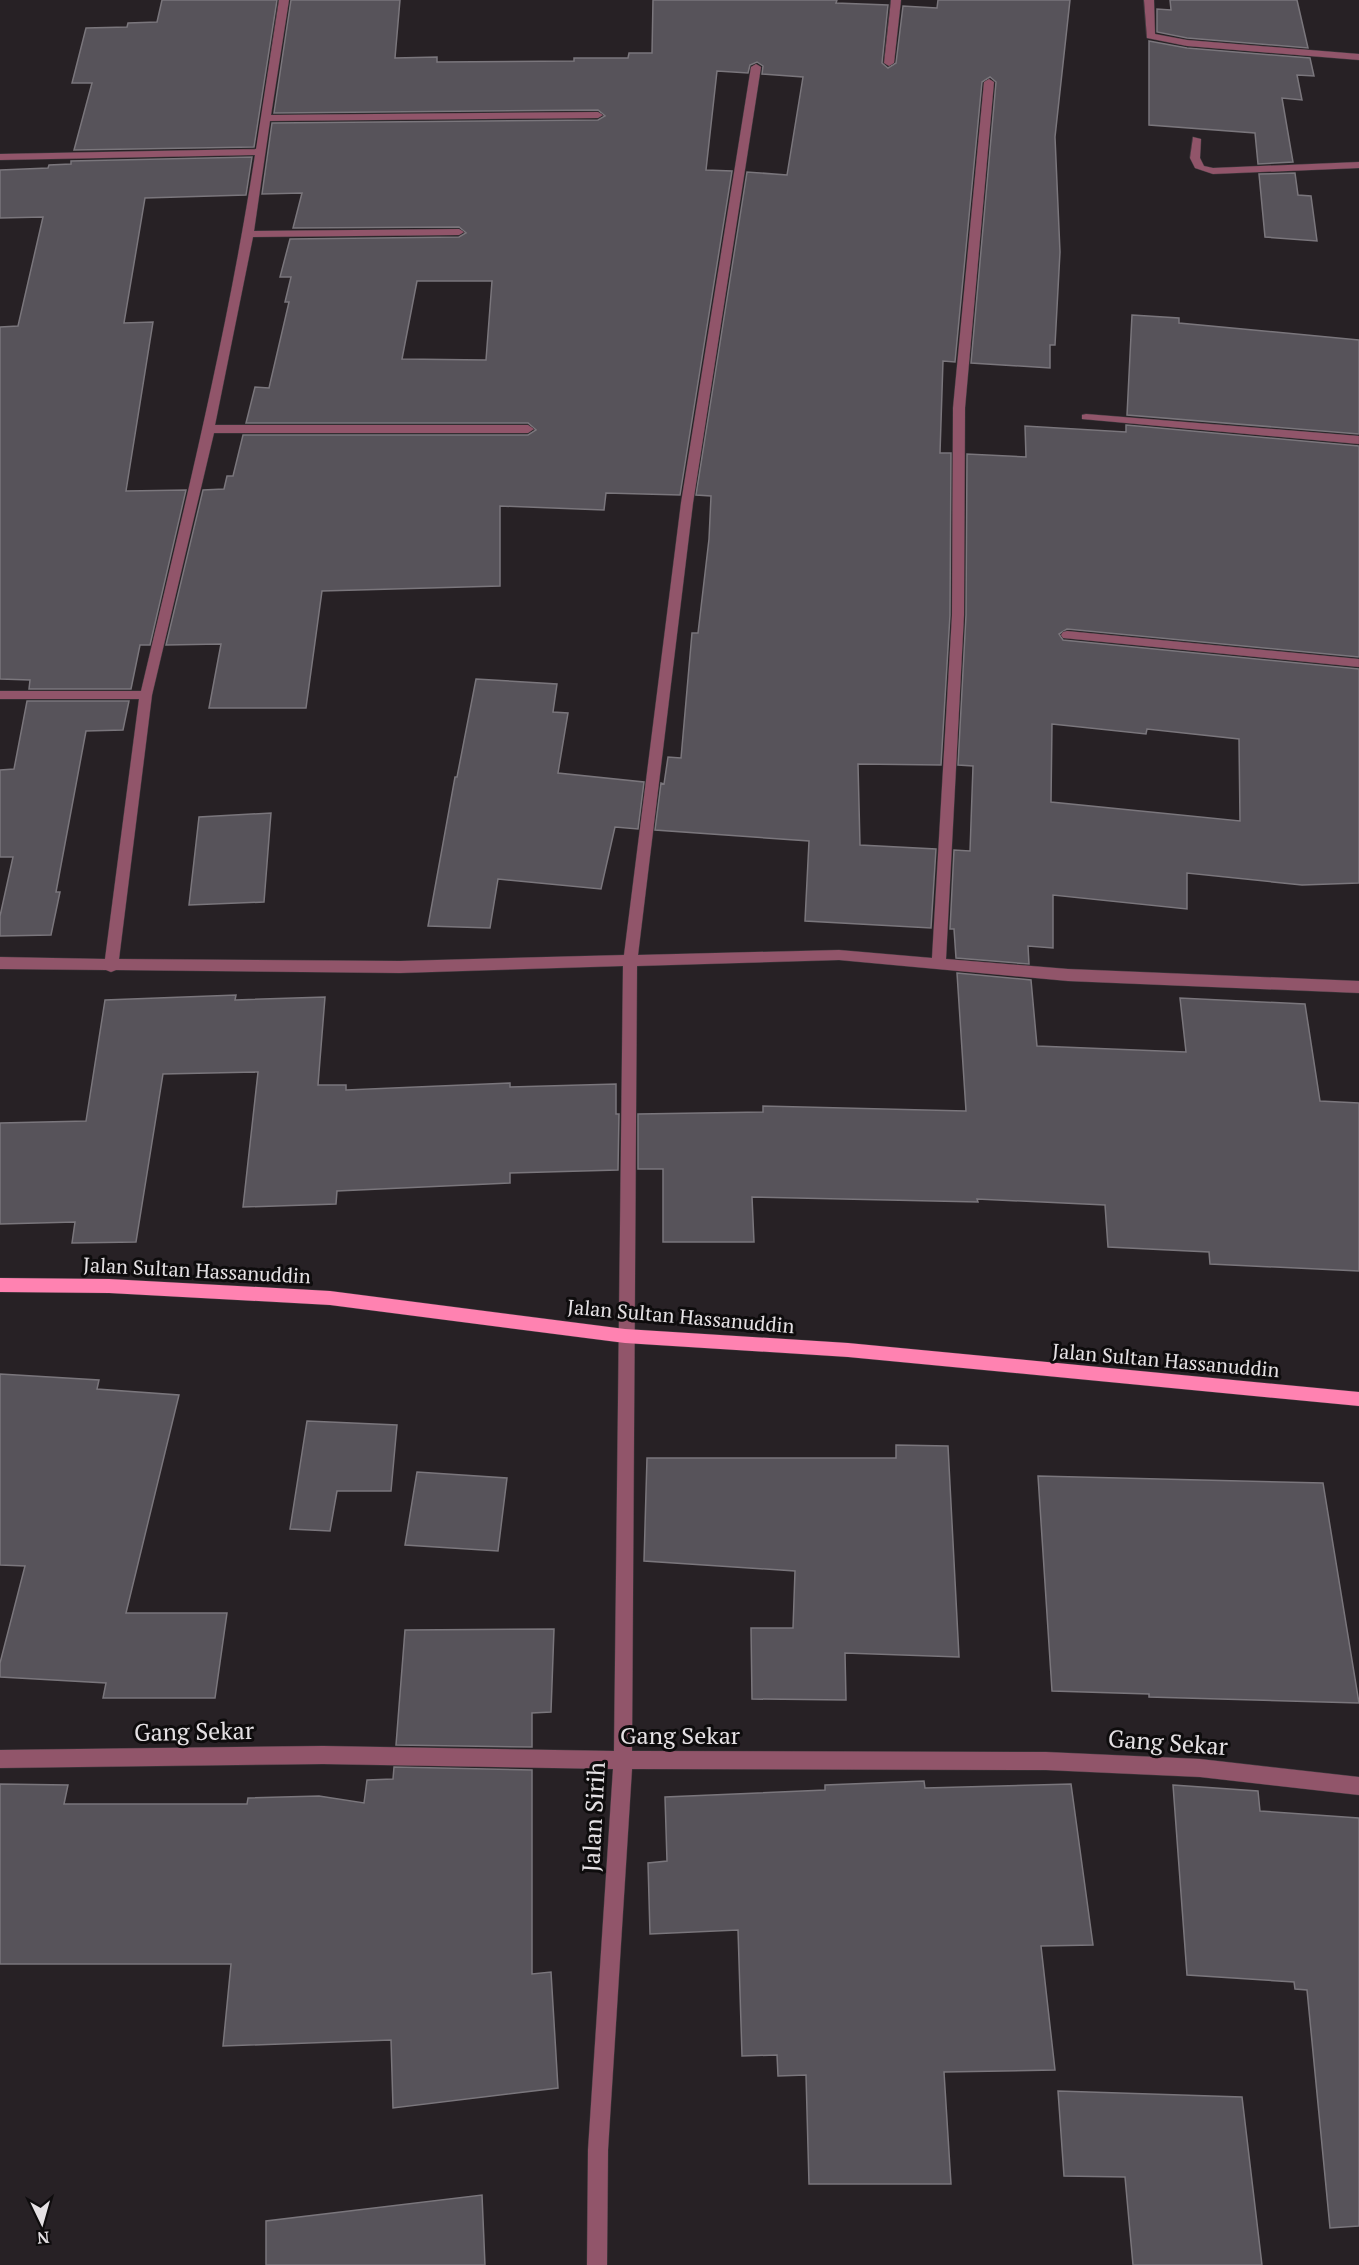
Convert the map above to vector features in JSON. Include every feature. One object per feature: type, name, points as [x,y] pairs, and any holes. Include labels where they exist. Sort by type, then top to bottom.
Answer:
[{"type":"main road","name":"Jalan Sultan Hassanuddin","points":[[0,1285],[109,1286],[330,1298],[625,1336],[848,1350],[1359,1399]]},
{"type":"street","points":[[111,966],[146,695],[209,429],[248,234],[284,0]]},
{"type":"street","points":[[889,63],[896,0]]},
{"type":"street","points":[[1149,0],[1150,36],[1187,43],[1266,47],[1359,57]]},
{"type":"street","name":"Jalan Sirih","points":[[597,2265],[598,2150],[622,1761],[630,960],[687,503],[756,67]]},
{"type":"street","points":[[939,963],[958,615],[960,408],[989,82]]},
{"type":"street","points":[[265,118],[598,115]]},
{"type":"street","points":[[1196,139],[1195,158],[1200,168],[1213,171],[1359,165]]},
{"type":"street","points":[[0,157],[259,152]]},
{"type":"street","points":[[248,234],[459,232]]},
{"type":"street","points":[[1086,417],[1359,440]]},
{"type":"street","points":[[209,429],[528,429]]},
{"type":"street","points":[[1067,635],[1359,663]]},
{"type":"street","points":[[0,695],[146,695]]},
{"type":"street","points":[[0,963],[111,966],[400,967],[839,955],[1068,975],[1359,987]]},
{"type":"street","name":"Gang Sekar","points":[[0,1760],[323,1755],[622,1761],[1046,1761],[1200,1768],[1359,1786]]},
{"type":"building","points":[[162,0],[277,0],[254,147],[74,150],[92,83],[72,83],[86,28],[127,27],[128,23],[157,22]]},
{"type":"building","points":[[291,0],[400,0],[395,58],[437,57],[437,62],[574,61],[574,58],[628,58],[629,53],[652,53],[653,0],[837,0],[836,3],[888,5],[882,63],[888,68],[896,63],[903,6],[937,8],[938,0],[1070,0],[1055,137],[1060,252],[1055,345],[1050,345],[1050,368],[971,363],[996,82],[990,77],[982,82],[955,362],[943,361],[940,453],[951,453],[950,615],[941,765],[858,764],[860,845],[936,849],[931,928],[805,921],[809,841],[655,830],[661,783],[664,784],[668,757],[681,758],[692,633],[698,633],[709,539],[711,496],[696,495],[747,172],[787,175],[803,77],[762,74],[763,66],[757,62],[750,65],[748,73],[717,71],[706,170],[732,171],[680,495],[606,493],[604,510],[500,506],[500,586],[322,591],[306,708],[209,708],[221,644],[166,645],[203,490],[224,489],[227,476],[233,476],[243,435],[528,435],[536,430],[528,423],[246,423],[255,387],[269,388],[289,302],[285,302],[291,277],[280,277],[290,239],[459,237],[466,233],[459,227],[293,228],[302,193],[262,194],[272,123],[598,120],[605,116],[598,110],[274,113]],"holes":[[[417,281],[492,281],[486,360],[402,359]]]},
{"type":"building","points":[[1170,0],[1297,0],[1308,48],[1187,38],[1157,32],[1157,9],[1171,10]]},
{"type":"building","points":[[1149,41],[1187,48],[1310,58],[1314,76],[1297,75],[1302,100],[1282,98],[1293,162],[1258,164],[1255,133],[1149,125]]},
{"type":"building","points":[[252,157],[246,195],[145,198],[124,323],[153,322],[126,491],[186,490],[150,645],[140,645],[131,689],[29,689],[30,680],[0,679],[0,327],[18,326],[43,217],[0,218],[0,170],[48,168],[49,165],[71,164],[71,161]]},
{"type":"building","points":[[1295,173],[1298,195],[1311,196],[1317,241],[1265,237],[1259,174]]},
{"type":"building","points":[[1132,315],[1179,318],[1179,323],[1359,340],[1359,434],[1127,415]]},
{"type":"building","points":[[1126,425],[1359,446],[1359,657],[1067,629],[1059,634],[1063,640],[1359,669],[1359,883],[1302,885],[1187,873],[1187,909],[1053,895],[1053,948],[1028,946],[1029,964],[956,958],[954,929],[950,929],[954,850],[970,851],[973,766],[958,765],[966,615],[967,454],[1026,457],[1025,426],[1126,432]],"holes":[[[1052,724],[1146,734],[1147,729],[1239,739],[1240,821],[1051,802]]]},
{"type":"building","points":[[476,679],[557,684],[553,712],[568,713],[558,773],[644,782],[638,829],[615,827],[601,889],[498,879],[490,928],[428,926],[455,777],[457,777]]},
{"type":"building","points":[[27,701],[129,701],[123,730],[86,731],[56,892],[60,892],[51,935],[0,936],[0,916],[13,857],[0,857],[0,770],[14,769]]},
{"type":"building","points":[[271,813],[264,902],[189,905],[199,817]]},
{"type":"building","points":[[957,973],[1031,980],[1037,1046],[1186,1052],[1180,998],[1305,1004],[1320,1101],[1359,1103],[1359,1271],[1210,1264],[1209,1252],[1108,1247],[1105,1205],[977,1199],[978,1202],[752,1197],[754,1242],[663,1242],[663,1169],[638,1169],[638,1114],[763,1112],[763,1106],[966,1111]]},
{"type":"building","points":[[236,995],[235,1000],[325,997],[318,1085],[346,1085],[346,1090],[510,1083],[510,1087],[616,1084],[616,1114],[619,1114],[618,1170],[510,1173],[510,1183],[337,1191],[336,1204],[243,1207],[258,1072],[163,1074],[136,1242],[72,1243],[75,1222],[0,1224],[0,1123],[86,1121],[105,1000]]},
{"type":"building","points":[[0,1374],[99,1380],[97,1389],[179,1395],[126,1613],[227,1613],[215,1698],[103,1698],[106,1683],[0,1677],[0,1663],[25,1566],[0,1565]]},
{"type":"building","points":[[307,1421],[397,1425],[391,1491],[337,1491],[330,1531],[290,1529]]},
{"type":"building","points":[[896,1445],[948,1446],[959,1657],[845,1653],[846,1700],[752,1699],[751,1628],[793,1628],[795,1571],[644,1561],[647,1458],[896,1458]]},
{"type":"building","points":[[417,1472],[507,1478],[498,1551],[405,1545]]},
{"type":"building","points":[[1038,1476],[1323,1483],[1359,1703],[1149,1697],[1149,1694],[1052,1691]]},
{"type":"building","points":[[554,1629],[551,1712],[532,1713],[532,1747],[396,1745],[405,1630]]},
{"type":"building","points":[[394,1767],[532,1770],[532,1974],[551,1972],[558,2088],[393,2108],[391,2040],[223,2046],[231,1964],[0,1964],[0,1784],[68,1785],[64,1804],[247,1804],[248,1798],[319,1796],[364,1803],[367,1780],[393,1779]]},
{"type":"building","points":[[924,1781],[925,1788],[1071,1784],[1093,1945],[1041,1946],[1055,2070],[944,2072],[951,2184],[809,2184],[806,2075],[778,2076],[777,2055],[742,2056],[738,1930],[650,1934],[648,1863],[667,1861],[665,1797],[825,1790],[825,1785]]},
{"type":"building","points":[[1173,1785],[1258,1791],[1260,1811],[1359,1818],[1359,2226],[1330,2228],[1307,1990],[1295,1989],[1294,1982],[1187,1975]]},
{"type":"building","points":[[1058,2091],[1242,2097],[1262,2265],[1133,2265],[1125,2177],[1064,2176]]},
{"type":"building","points":[[482,2195],[485,2265],[266,2265],[266,2221]]}]
